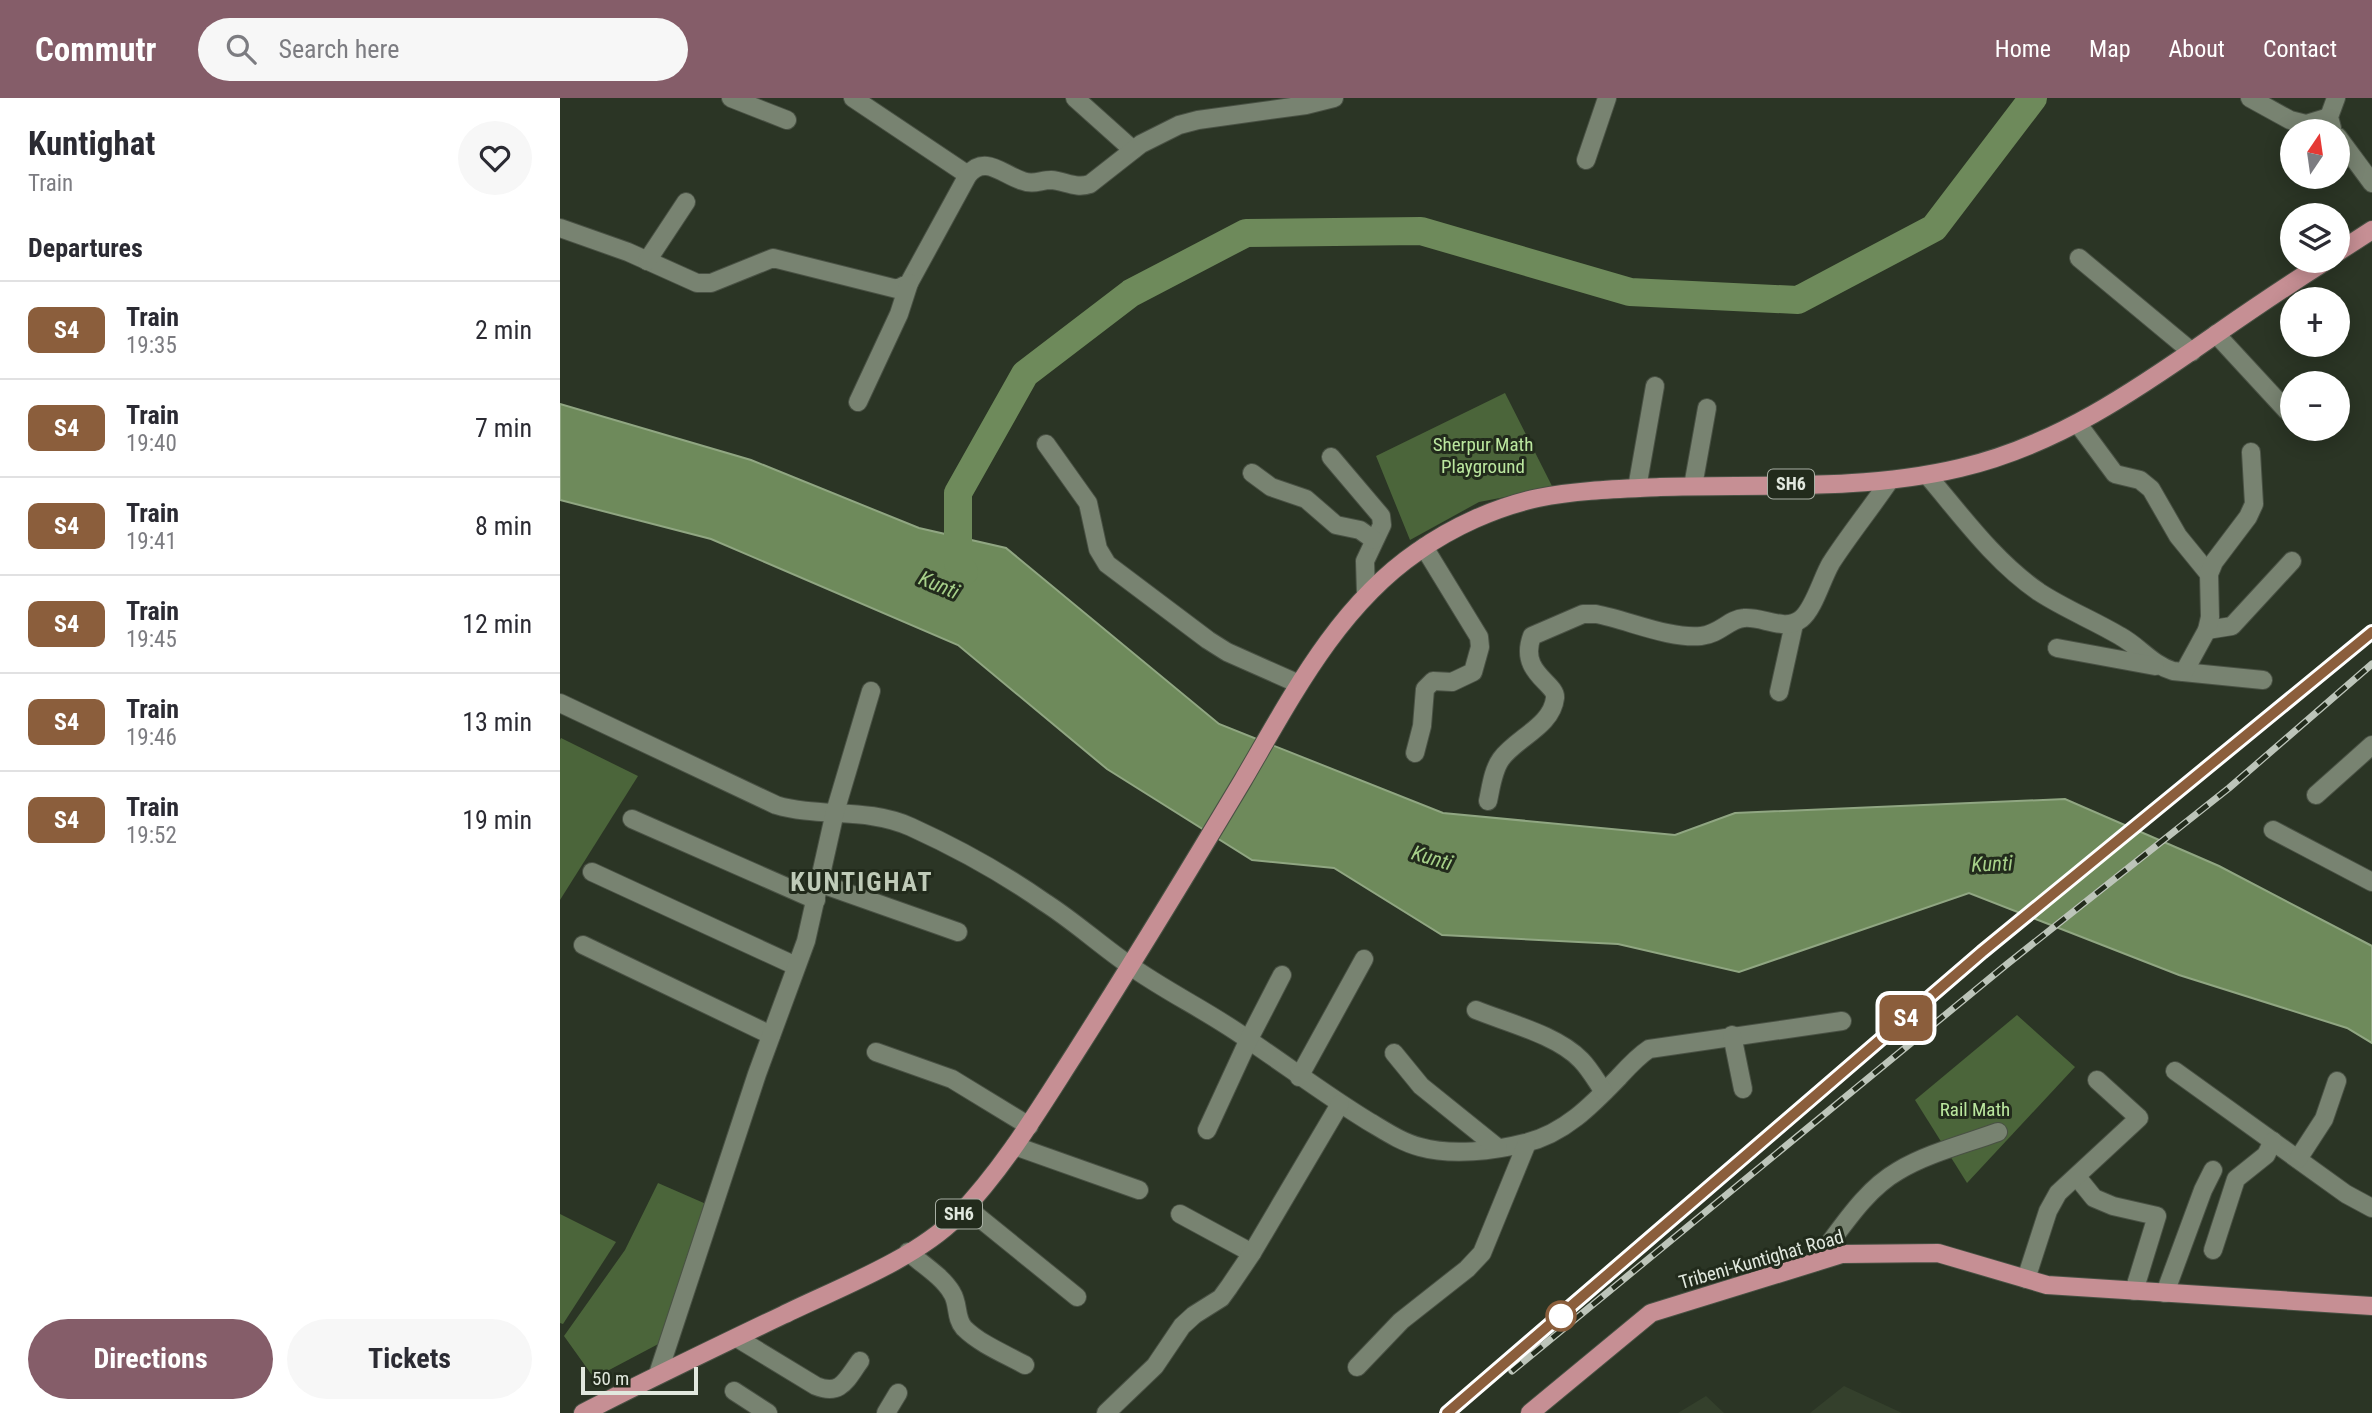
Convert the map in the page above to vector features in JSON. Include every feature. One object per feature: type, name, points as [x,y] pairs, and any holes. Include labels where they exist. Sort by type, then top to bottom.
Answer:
[{"type":"main road","points":[[2350,245],[2372,230]]},
{"type":"main road","name":"SH6","points":[[583,1413],[658,1374],[842,1288],[908,1252],[943,1229],[966,1207],[998,1170],[1029,1126],[1131,967],[1299,684],[1366,594],[1391,570],[1424,547],[1486,515],[1534,499],[1560,494],[1637,488],[1890,480],[1927,475],[1991,460],[2028,447],[2078,424],[2192,352],[2308,273]]},
{"type":"main road","name":"Tribeni-Kuntighat Road","points":[[1530,1413],[1651,1313],[1842,1254],[1938,1252],[2047,1285],[2372,1306]]},
{"type":"street","points":[[732,98],[787,120]]},
{"type":"street","points":[[853,98],[968,175]]},
{"type":"street","points":[[1075,98],[1133,150]]},
{"type":"street","points":[[858,402],[899,314],[909,283],[972,170],[984,164],[1027,183],[1053,180],[1082,187],[1160,133],[1188,122],[1306,105],[1334,98]]},
{"type":"street","points":[[1586,160],[1607,98]]},
{"type":"street","points":[[2250,98],[2288,119]]},
{"type":"street","points":[[2332,119],[2336,98]]},
{"type":"street","points":[[2350,153],[2372,183]]},
{"type":"street","points":[[647,261],[686,202]]},
{"type":"street","points":[[560,228],[647,261],[697,284],[711,283],[774,258],[881,287],[897,289],[909,283]]},
{"type":"street","points":[[2079,258],[2192,352]]},
{"type":"street","points":[[2216,334],[2280,403]]},
{"type":"street","points":[[1637,488],[1655,386]]},
{"type":"street","points":[[1693,486],[1707,408]]},
{"type":"street","points":[[2078,424],[2115,474],[2140,480],[2151,489],[2178,537],[2209,574]]},
{"type":"street","points":[[1046,444],[1088,503],[1098,549],[1107,564],[1227,652],[1299,684]]},
{"type":"street","points":[[2184,672],[2207,630],[2210,617],[2209,574],[2214,562],[2248,517],[2254,504],[2251,452]]},
{"type":"street","points":[[1331,457],[1381,516],[1382,524],[1365,561],[1366,594]]},
{"type":"street","points":[[1252,473],[1266,485],[1306,499],[1336,525],[1360,530],[1374,541]]},
{"type":"street","points":[[1927,475],[1997,557],[2016,573],[2057,603],[2128,641],[2159,666]]},
{"type":"street","points":[[1488,801],[1499,761],[1544,720],[1555,699],[1554,690],[1533,668],[1529,646],[1532,636],[1583,614],[1596,614],[1682,635],[1700,636],[1718,632],[1741,618],[1794,624],[1804,617],[1830,565],[1890,480]]},
{"type":"street","points":[[1415,753],[1421,730],[1425,689],[1433,681],[1452,682],[1473,672],[1480,647],[1479,637],[1424,547]]},
{"type":"street","points":[[2207,630],[2232,626],[2292,561]]},
{"type":"street","points":[[1779,692],[1794,624]]},
{"type":"street","points":[[2057,648],[2184,672],[2263,680]]},
{"type":"street","points":[[658,1374],[771,1035],[806,942],[835,812],[872,691]]},
{"type":"street","points":[[560,703],[776,805],[792,810],[884,818],[910,826],[1046,903],[1131,967],[1249,1039],[1340,1104],[1400,1140],[1422,1148],[1449,1151],[1499,1148],[1554,1134],[1604,1092],[1633,1059],[1649,1049],[1842,1021]]},
{"type":"street","points":[[2316,795],[2370,752]]},
{"type":"street","points":[[632,819],[818,891],[958,932]]},
{"type":"street","points":[[2273,830],[2372,882]]},
{"type":"street","points":[[592,872],[796,966]]},
{"type":"street","points":[[583,945],[771,1035]]},
{"type":"street","points":[[1299,1077],[1364,959]]},
{"type":"street","points":[[1207,1130],[1282,975]]},
{"type":"street","points":[[1476,1010],[1542,1036],[1569,1050],[1582,1061],[1604,1092]]},
{"type":"street","points":[[1732,1035],[1743,1089]]},
{"type":"street","points":[[876,1052],[952,1079],[1029,1126]]},
{"type":"street","points":[[1394,1053],[1421,1086],[1499,1148]]},
{"type":"street","points":[[2175,1070],[2346,1194],[2372,1208]]},
{"type":"street","points":[[2026,1279],[2052,1202],[2058,1193],[2139,1118],[2097,1080]]},
{"type":"street","points":[[2298,1159],[2323,1119],[2337,1081]]},
{"type":"street","points":[[1106,1413],[1155,1366],[1182,1326],[1221,1298],[1252,1253],[1340,1104]]},
{"type":"street","points":[[1815,1262],[1870,1193],[1897,1172],[1914,1163],[1998,1132]]},
{"type":"street","points":[[2213,1250],[2236,1179],[2260,1161],[2273,1141]]},
{"type":"street","points":[[1357,1367],[1408,1315],[1467,1269],[1482,1253],[1527,1143]]},
{"type":"street","points":[[1015,1146],[1139,1190]]},
{"type":"street","points":[[2165,1293],[2213,1170]]},
{"type":"street","points":[[2077,1177],[2094,1198],[2113,1206],[2157,1216],[2134,1291]]},
{"type":"street","points":[[966,1207],[1077,1297]]},
{"type":"street","points":[[1180,1214],[1252,1253]]},
{"type":"street","points":[[908,1252],[950,1288],[958,1305],[962,1326],[974,1336],[1025,1365]]},
{"type":"street","points":[[737,1338],[826,1390],[840,1387],[860,1362]]},
{"type":"street","points":[[734,1391],[768,1413]]},
{"type":"street","points":[[886,1413],[898,1393]]},
{"type":"shaded area","points":[[1844,1386],[1902,1413],[1810,1413]]},
{"type":"shaded area","points":[[1706,1396],[1724,1413],[1678,1413]]},
{"type":"green space","name":"Sherpur Math Playground","points":[[1505,393],[1553,488],[1479,502],[1410,540],[1376,456]]},
{"type":"green space","points":[[561,738],[638,776],[560,900],[560,740]]},
{"type":"green space","name":"Rail Math","points":[[2017,1015],[2075,1067],[1967,1183],[1915,1100]]},
{"type":"green space","points":[[658,1183],[713,1207],[664,1341],[594,1378],[564,1336],[625,1250]]},
{"type":"green space","points":[[560,1214],[616,1242],[563,1324],[560,1323]]},
{"type":"water","name":"Kunti","points":[[560,404],[751,460],[919,528],[1006,548],[1219,724],[1443,813],[1675,835],[1735,813],[2065,799],[2219,866],[2372,946],[2372,1043],[2347,1028],[2179,975],[1969,893],[1739,972],[1618,944],[1442,935],[1334,868],[1252,860],[1107,769],[958,645],[711,539],[560,500]]},
{"type":"waterway","name":"Kunti","points":[[964,572],[958,564],[958,493],[1025,374],[1131,293],[1246,233],[1421,231],[1630,292],[1798,300],[1934,228],[2033,98]]},
{"type":"railway","points":[[1448,1413],[1982,952],[2372,632]]},
{"type":"railway","points":[[1512,1371],[2006,965],[2229,788],[2372,664]]},
{"type":"train","name":"S4","points":[[1447,1413],[1982,952],[2372,632]]},
{"type":"district","name":"KUNTIGHAT","points":[[862,882]]}]
